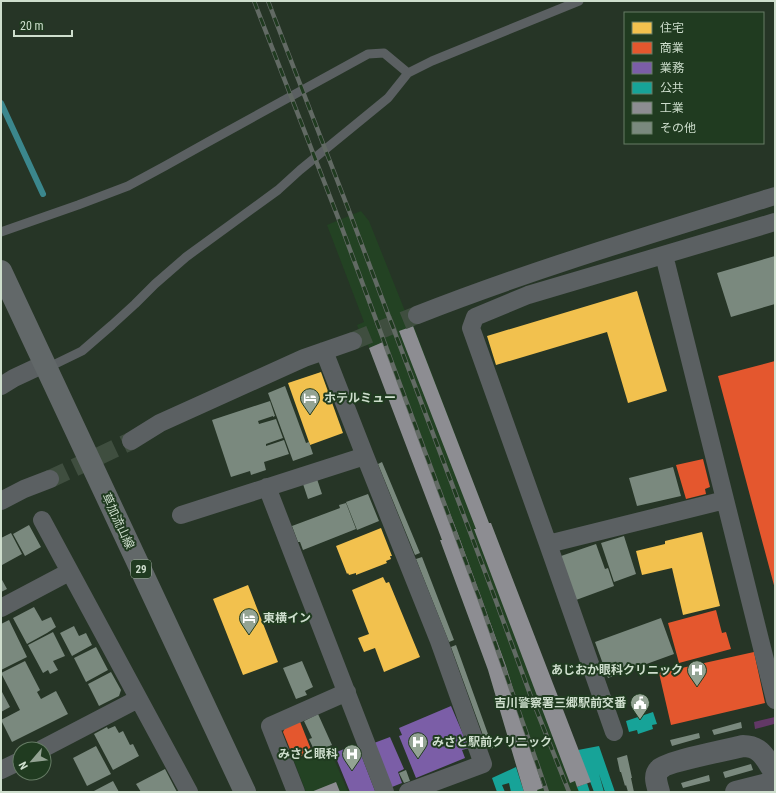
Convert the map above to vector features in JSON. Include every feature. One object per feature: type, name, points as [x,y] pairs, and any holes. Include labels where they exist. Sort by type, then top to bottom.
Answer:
[{"type":"main road","name":"草加流山線","points":[[1,271],[245,792]]},
{"type":"street","points":[[417,315],[515,279],[775,196]]},
{"type":"street","points":[[614,732],[471,328],[476,317],[528,295],[775,222]]},
{"type":"street","points":[[664,256],[725,500],[768,641],[775,700]]},
{"type":"street","points":[[131,441],[160,423],[304,358],[353,341]]},
{"type":"street","points":[[324,351],[439,641],[483,764],[408,792]]},
{"type":"street","points":[[3,383],[42,360]]},
{"type":"street","points":[[181,514],[365,456]]},
{"type":"street","points":[[1,501],[24,489],[50,479]]},
{"type":"street","points":[[267,487],[385,792]]},
{"type":"street","points":[[548,544],[725,500]]},
{"type":"street","points":[[42,520],[189,792]]},
{"type":"street","points":[[1,608],[70,572]]},
{"type":"street","points":[[296,792],[270,726],[347,692]]},
{"type":"street","points":[[52,744],[138,699]]},
{"type":"street","points":[[659,792],[656,775],[659,769],[663,766],[743,746],[750,746],[763,754],[775,773]]},
{"type":"street","points":[[1,770],[12,765]]},
{"type":"street","points":[[736,792],[775,782]]},
{"type":"lane","points":[[42,360],[82,351],[186,257],[278,190],[300,170],[388,98],[408,73],[432,61],[579,1]]},
{"type":"lane","points":[[1,232],[128,186],[368,54],[384,53],[408,73]]},
{"type":"shaded area","points":[[361,211],[369,221],[405,311],[413,308],[418,322],[413,324],[575,742],[579,792],[524,792],[488,670],[440,540],[442,539],[368,345],[365,346],[357,325],[364,322],[327,225]]},
{"type":"shaded area","points":[[775,717],[775,724],[755,729],[754,722]]},
{"type":"shaded area","points":[[329,747],[348,792],[306,792],[294,761]]},
{"type":"building: 住宅","points":[[637,291],[667,391],[628,403],[607,332],[496,365],[487,336]]},
{"type":"building: 住宅","points":[[321,372],[343,433],[310,445],[288,383]]},
{"type":"building: 住宅","points":[[381,528],[392,556],[390,556],[391,559],[386,561],[387,563],[356,575],[356,573],[349,575],[348,573],[347,574],[336,546]]},
{"type":"building: 住宅","points":[[702,532],[720,606],[683,615],[672,568],[642,575],[636,551],[665,544],[665,541]]},
{"type":"building: 住宅","points":[[383,577],[386,583],[389,582],[420,657],[384,672],[375,648],[364,652],[358,638],[369,634],[352,590]]},
{"type":"building: 住宅","points":[[248,585],[278,662],[243,675],[213,599]]},
{"type":"building: 商業","points":[[775,361],[775,589],[718,376]]},
{"type":"building: 商業","points":[[703,459],[710,487],[705,489],[706,494],[686,499],[676,465]]},
{"type":"building: 商業","points":[[716,610],[722,633],[726,632],[731,649],[679,663],[668,623]]},
{"type":"building: 商業","points":[[754,652],[765,703],[671,725],[659,673]]},
{"type":"building: 商業","points":[[299,719],[312,752],[294,759],[283,732],[287,724]]},
{"type":"building: 業務","points":[[451,706],[469,748],[462,750],[465,758],[416,778],[399,736],[402,735],[399,728]]},
{"type":"building: 業務","points":[[390,737],[404,769],[398,772],[402,783],[392,787],[374,743]]},
{"type":"building: 業務","points":[[352,746],[356,754],[360,752],[375,792],[350,792],[334,753]]},
{"type":"building: 公共","points":[[653,712],[657,724],[652,725],[653,729],[638,734],[637,730],[629,732],[626,721]]},
{"type":"building: 公共","points":[[599,746],[615,792],[605,792],[599,774],[604,792],[594,792],[578,750]]},
{"type":"building: 公共","points":[[516,767],[524,792],[511,792],[509,783],[502,785],[505,792],[497,792],[492,778]]},
{"type":"building: 公共","points":[[587,783],[590,792],[579,792],[577,787]]},
{"type":"building: 工業","points":[[413,326],[591,782],[577,787],[575,781],[570,783],[474,529],[476,529],[399,331]]},
{"type":"building: 工業","points":[[383,342],[458,534],[506,666],[543,788],[537,790],[538,792],[524,792],[488,670],[440,540],[442,540],[369,348]]},
{"type":"building: 工業","points":[[336,782],[340,792],[311,792]]},
{"type":"building: その他","points":[[775,256],[775,304],[731,317],[717,273]]},
{"type":"building: その他","points":[[285,386],[306,443],[309,442],[313,454],[293,461],[268,393]]},
{"type":"building: その他","points":[[270,401],[275,416],[258,421],[259,424],[276,419],[283,438],[266,444],[266,446],[284,440],[289,454],[264,462],[266,470],[251,475],[250,471],[231,477],[212,420]]},
{"type":"building: その他","points":[[382,462],[420,553],[415,555],[378,464]]},
{"type":"building: その他","points":[[673,467],[681,496],[637,506],[629,478]]},
{"type":"building: その他","points":[[317,479],[322,494],[308,499],[303,484]]},
{"type":"building: その他","points":[[368,494],[379,521],[357,530],[346,502]]},
{"type":"building: その他","points":[[346,503],[356,529],[303,550],[300,542],[298,542],[292,526],[340,508],[339,505]]},
{"type":"building: その他","points":[[29,525],[41,547],[25,556],[13,534]]},
{"type":"building: その他","points":[[11,533],[22,554],[2,565],[1,538]]},
{"type":"building: その他","points":[[624,536],[636,574],[614,582],[601,543]]},
{"type":"building: その他","points":[[596,544],[605,569],[608,568],[614,586],[576,600],[561,556]]},
{"type":"building: その他","points":[[422,557],[454,640],[449,642],[416,559]]},
{"type":"building: その他","points":[[1,578],[7,589],[1,592]]},
{"type":"building: その他","points":[[34,607],[42,621],[51,617],[56,627],[27,644],[13,618]]},
{"type":"building: その他","points":[[661,618],[674,654],[608,678],[595,642]]},
{"type":"building: その他","points":[[9,620],[27,657],[1,670],[1,624]]},
{"type":"building: その他","points":[[74,626],[79,636],[86,633],[92,645],[72,656],[60,633]]},
{"type":"building: その他","points":[[53,632],[65,656],[53,661],[58,670],[50,674],[48,670],[43,673],[28,645]]},
{"type":"building: その他","points":[[456,645],[493,748],[488,749],[451,647]]},
{"type":"building: その他","points":[[96,647],[108,670],[86,682],[74,658]]},
{"type":"building: その他","points":[[25,661],[40,690],[37,692],[41,699],[56,691],[68,714],[12,742],[1,720],[20,710],[1,673]]},
{"type":"building: その他","points":[[302,661],[313,687],[305,691],[307,695],[296,699],[283,668]]},
{"type":"building: その他","points":[[111,672],[121,690],[119,696],[99,706],[88,684]]},
{"type":"building: その他","points":[[1,690],[10,707],[1,712]]},
{"type":"building: その他","points":[[318,714],[332,745],[315,752],[309,739],[312,738],[304,721]]},
{"type":"building: その他","points":[[741,722],[742,728],[714,735],[712,730]]},
{"type":"building: その他","points":[[115,726],[119,733],[123,731],[130,745],[133,744],[139,756],[113,770],[94,734],[107,727],[108,729]]},
{"type":"building: その他","points":[[699,733],[700,738],[672,746],[670,740]]},
{"type":"building: その他","points":[[96,746],[111,774],[87,786],[73,758]]},
{"type":"building: その他","points":[[627,755],[634,792],[628,792],[626,785],[625,786],[617,758]]},
{"type":"building: その他","points":[[751,764],[753,770],[725,778],[723,772]]},
{"type":"building: その他","points":[[165,769],[177,792],[141,792],[136,784]]},
{"type":"building: その他","points":[[406,770],[410,781],[404,783],[399,773]]},
{"type":"building: その他","points":[[709,775],[710,781],[683,788],[681,783]]},
{"type":"building: その他","points":[[113,781],[119,792],[92,792]]},
{"type":"waterway","points":[[1,103],[43,194]]},
{"type":"tunnel","points":[[353,341],[417,315]]},
{"type":"tunnel","points":[[50,479],[131,441]]},
{"type":"railway","points":[[254,1],[339,220],[480,600],[547,792]]},
{"type":"railway","points":[[268,1],[351,216],[530,694],[569,792]]},
{"type":"place","name":"ホテルミュー","points":[[310,415]]},
{"type":"place","name":"東横イン","points":[[249,635]]},
{"type":"place","name":"あじおか眼科クリニック","points":[[697,687]]},
{"type":"place","name":"吉川警察署三郷駅前交番","points":[[640,720]]},
{"type":"place","name":"みさと駅前クリニック","points":[[418,759]]},
{"type":"place","name":"みさと眼科","points":[[352,771]]}]
